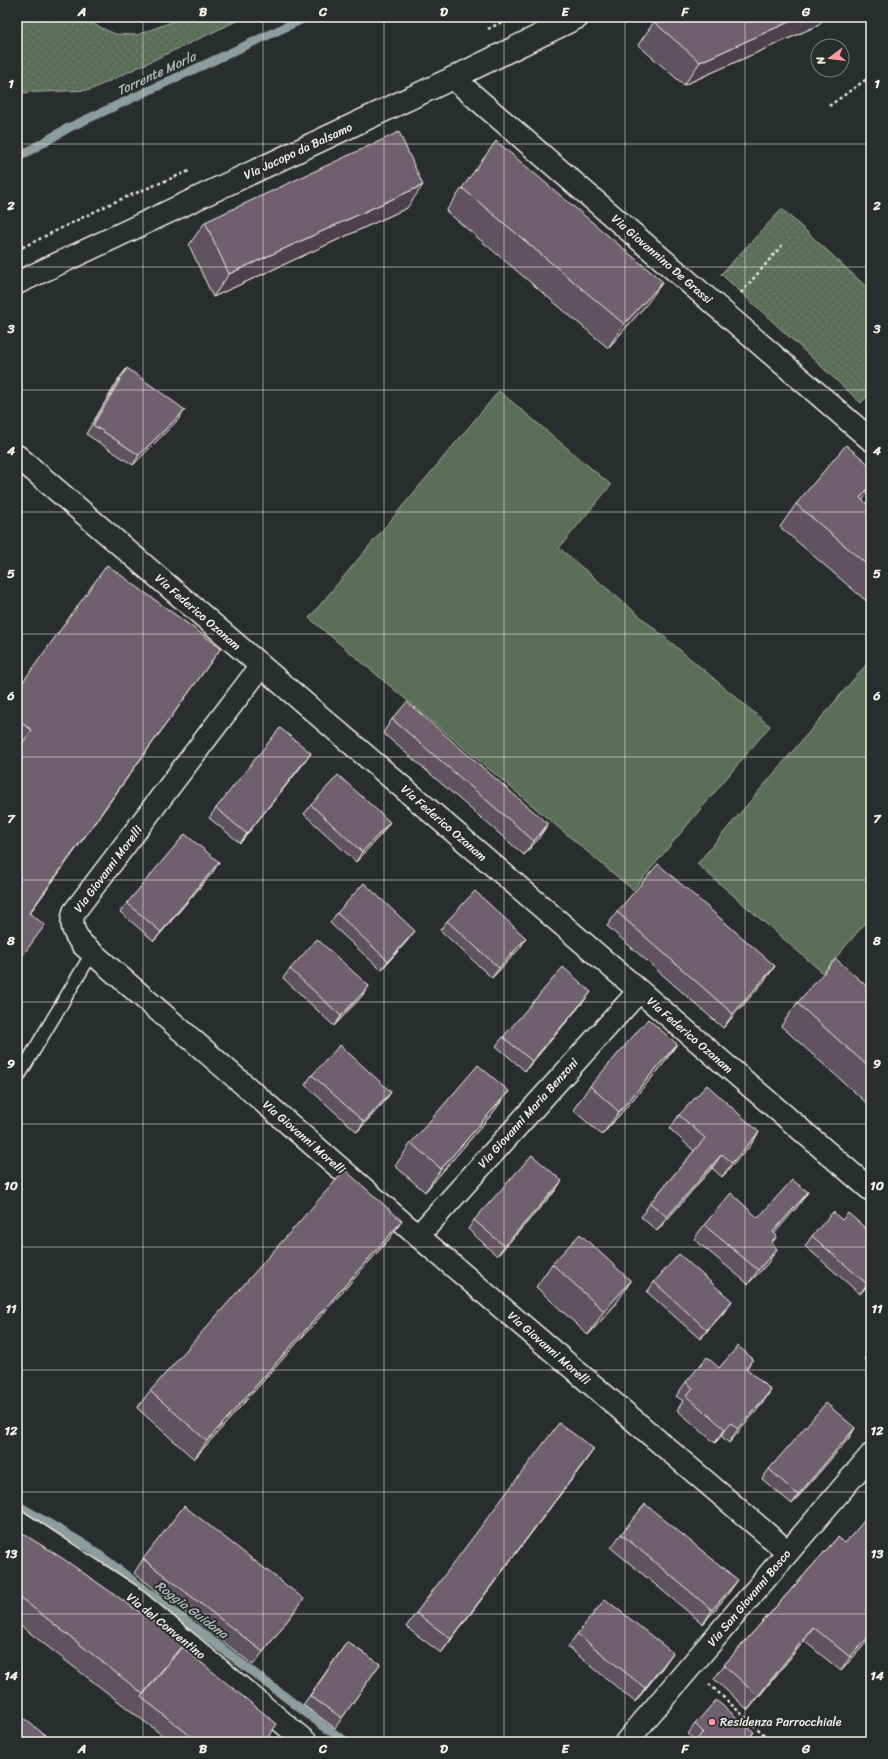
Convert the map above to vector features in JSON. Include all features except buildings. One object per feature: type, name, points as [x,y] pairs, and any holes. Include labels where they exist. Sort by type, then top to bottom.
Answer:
[{"type":"street","name":"Via Jacopo da Balsamo","points":[[17,283],[453,78],[578,17]]},
{"type":"street","name":"Via Giovannino De Grassi","points":[[453,78],[871,440]]},
{"type":"street","name":"Via Federico Ozanam","points":[[17,456],[871,1190]]},
{"type":"street","name":"Via Giovanni Morelli","points":[[261,666],[74,912],[71,922],[75,935],[92,953],[418,1236],[788,1552]]},
{"type":"street","name":"Via Giovanni Maria Benzoni","points":[[418,1236],[639,991]]},
{"type":"street","name":"Via San Giovanni Bosco","points":[[626,1742],[871,1454]]},
{"type":"street","name":"Via del Conventino","points":[[17,1521],[130,1596],[306,1742]]},
{"type":"lane","points":[[17,1079],[92,953]]},
{"type":"path","points":[[829,106],[871,76]]},
{"type":"path","points":[[724,313],[783,244]]},
{"type":"path","points":[[690,1666],[772,1742]]},
{"type":"green space","points":[[17,17],[78,17],[115,34],[137,35],[174,21],[172,17],[245,17],[90,90],[17,93]]},
{"type":"green space","points":[[782,209],[871,291],[871,392],[861,403],[721,274]]},
{"type":"green space","points":[[499,391],[611,485],[559,548],[770,726],[633,890],[309,618]]},
{"type":"green space","points":[[871,659],[871,916],[823,973],[697,864]]},
{"type":"waterway","name":"Torrente Morla","points":[[17,158],[68,128],[307,17]]},
{"type":"waterway","name":"Roggia Guidana","points":[[17,1505],[89,1547],[326,1728],[347,1742]]},
{"type":"place","name":"Residenza Parrocchiale","points":[[712,1722]]}]
